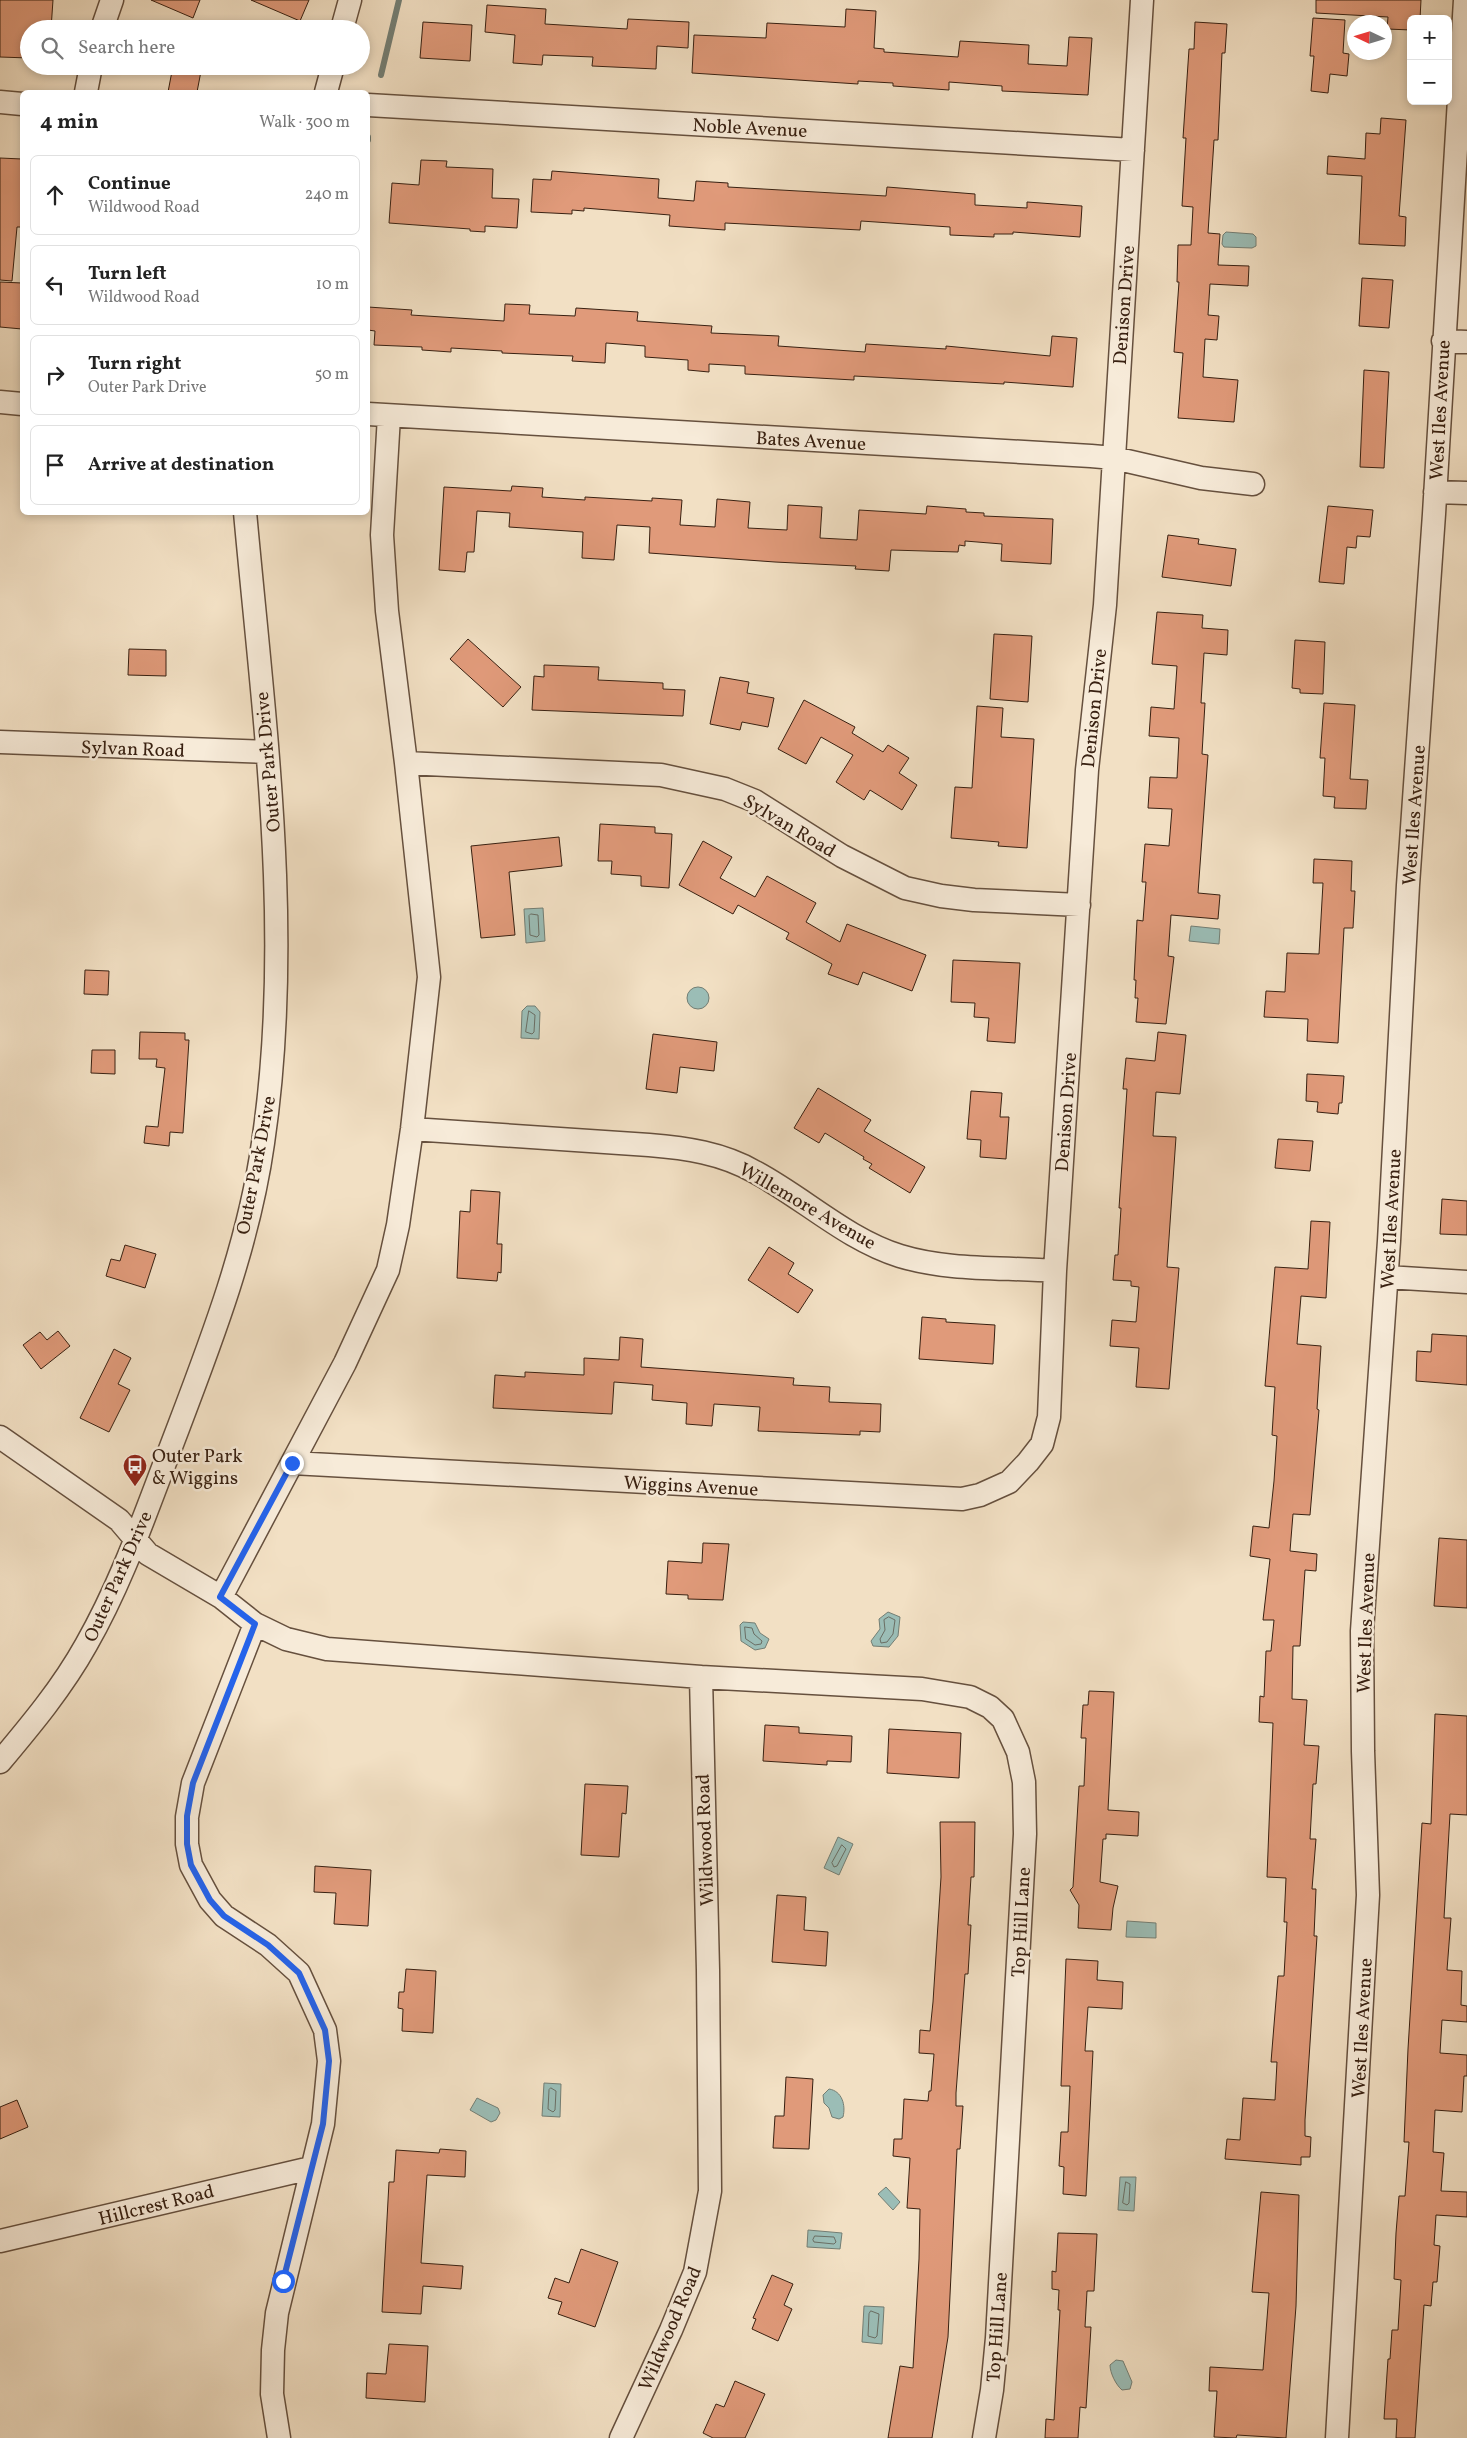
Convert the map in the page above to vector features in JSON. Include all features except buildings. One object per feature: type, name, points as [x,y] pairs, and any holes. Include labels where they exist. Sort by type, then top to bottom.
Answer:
[{"type":"street","points":[[105,20],[112,0]]},
{"type":"street","points":[[344,20],[350,0]]},
{"type":"street","name":"Denison Drive","points":[[1049,1417],[1055,1271],[1087,770],[1105,605],[1142,0]]},
{"type":"street","name":"West Iles Avenue","points":[[1337,2438],[1368,1895],[1362,1750],[1362,1631],[1387,1277],[1408,895],[1435,492],[1464,0]]},
{"type":"street","points":[[86,90],[90,75]]},
{"type":"street","points":[[327,90],[331,75]]},
{"type":"street","points":[[0,102],[20,104]]},
{"type":"street","name":"Noble Avenue","points":[[370,105],[1133,150]]},
{"type":"street","points":[[1443,341],[1467,342]]},
{"type":"street","points":[[0,402],[20,404]]},
{"type":"street","points":[[220,1597],[345,1362],[388,1270],[398,1225],[412,1130],[429,977],[406,763],[387,612],[378,415]]},
{"type":"street","name":"Bates Avenue","points":[[378,415],[1114,458],[1201,478],[1253,484]]},
{"type":"street","points":[[1435,492],[1467,493]]},
{"type":"street","name":"Outer Park Drive","points":[[0,1762],[49,1703],[86,1646],[118,1580],[211,1343],[246,1224],[263,1146],[273,1056],[277,967],[274,857],[267,752],[245,515]]},
{"type":"street","name":"Sylvan Road","points":[[0,742],[267,752]]},
{"type":"street","name":"Sylvan Road","points":[[406,763],[661,775],[725,789],[755,801],[842,856],[905,888],[941,896],[974,900],[1079,905]]},
{"type":"street","name":"Willemore Avenue","points":[[412,1130],[649,1145],[681,1148],[718,1155],[755,1171],[837,1225],[899,1256],[956,1266],[1055,1271]]},
{"type":"street","points":[[1387,1277],[1467,1282]]},
{"type":"street","name":"Wiggins Avenue","points":[[292,1463],[962,1499],[980,1496],[1008,1482],[1028,1462],[1042,1444],[1049,1417]]},
{"type":"street","points":[[0,1437],[119,1520],[148,1554],[220,1597],[255,1624],[286,1639],[327,1649],[701,1677]]},
{"type":"street","points":[[255,1624],[193,1783],[187,1816],[187,1844],[191,1865],[210,1900],[224,1916],[268,1945],[299,1973],[325,2030],[329,2061],[323,2124],[277,2313],[273,2350],[272,2394],[278,2438]]},
{"type":"street","name":"Wildwood Road","points":[[621,2438],[671,2330],[695,2272],[710,2192],[708,1970],[701,1677]]},
{"type":"street","name":"Top Hill Lane","points":[[701,1677],[922,1689],[970,1697],[990,1707],[1003,1719],[1018,1752],[1024,1782],[1025,1834],[997,2338],[992,2390],[984,2438]]},
{"type":"street","name":"Hillcrest Road","points":[[0,2241],[311,2168]]},
{"type":"water","points":[[1226,232],[1253,234],[1256,237],[1256,246],[1252,248],[1224,247],[1222,244],[1223,235]]},
{"type":"water","points":[[543,908],[545,941],[526,943],[524,909]]},
{"type":"water","points":[[1191,926],[1220,929],[1219,944],[1189,941]]},
{"type":"water","points":[[698,987],[706,990],[709,998],[706,1006],[698,1009],[690,1006],[687,998],[690,990]]},
{"type":"water","points":[[527,1006],[535,1006],[540,1012],[539,1039],[521,1038],[522,1011]]},
{"type":"water","points":[[888,1612],[900,1617],[898,1636],[889,1647],[873,1646],[871,1641],[880,1629],[879,1619]]},
{"type":"water","points":[[743,1622],[755,1623],[760,1633],[769,1639],[765,1648],[755,1650],[741,1641],[740,1625]]},
{"type":"water","points":[[838,1837],[853,1844],[839,1875],[824,1868]]},
{"type":"water","points":[[1127,1921],[1156,1923],[1156,1938],[1126,1937]]},
{"type":"water","points":[[544,2083],[561,2084],[560,2117],[542,2116]]},
{"type":"water","points":[[829,2089],[837,2093],[842,2099],[844,2112],[843,2117],[839,2119],[832,2117],[829,2108],[824,2103],[823,2095]]},
{"type":"water","points":[[477,2098],[498,2108],[500,2113],[496,2120],[491,2122],[470,2110]]},
{"type":"water","points":[[1120,2177],[1136,2177],[1134,2211],[1118,2210]]},
{"type":"water","points":[[886,2187],[900,2202],[893,2210],[878,2194]]},
{"type":"water","points":[[808,2230],[842,2233],[840,2249],[807,2247]]},
{"type":"water","points":[[864,2306],[884,2307],[882,2344],[862,2342]]},
{"type":"water","points":[[1116,2360],[1123,2361],[1132,2382],[1130,2389],[1122,2390],[1114,2379],[1110,2365]]},
{"type":"waterway","points":[[381,75],[399,0]]},
{"type":"place","name":"Outer Park & Wiggins","points":[[135,1487]]},
{"type":"route","points":[[283,2281],[323,2124],[329,2061],[325,2030],[299,1973],[268,1945],[224,1916],[199,1884],[191,1865],[187,1844],[187,1816],[193,1783],[204,1750],[255,1624],[220,1597],[292,1463]]}]
